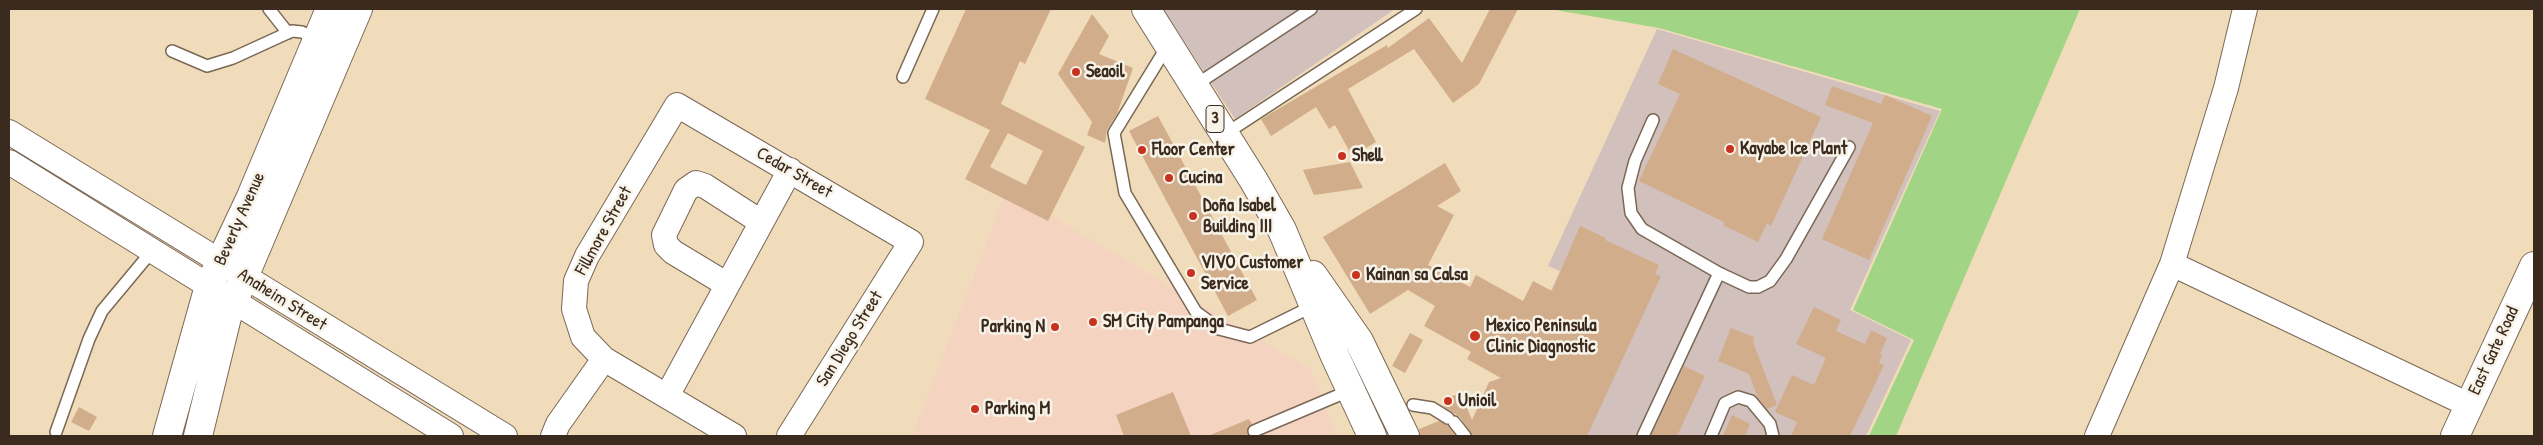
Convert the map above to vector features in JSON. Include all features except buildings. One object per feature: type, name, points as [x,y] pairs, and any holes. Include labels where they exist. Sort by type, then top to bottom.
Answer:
[{"type":"main road","name":"Beverly Avenue","points":[[167,436],[209,286],[330,9]]},
{"type":"main road","name":"Beverly Avenue","points":[[198,436],[227,317],[358,9]]},
{"type":"main road","name":"3","points":[[1146,9],[1225,134],[1282,230],[1359,341],[1405,436]]},
{"type":"main road","name":"3","points":[[1282,230],[1313,306],[1372,436]]},
{"type":"main road","name":"East Gate Road","points":[[2455,436],[2534,266]]},
{"type":"street","points":[[2097,436],[2172,264],[2226,88],[2245,9]]},
{"type":"street","name":"Cedar Street","points":[[677,105],[911,242]]},
{"type":"street","name":"Fillmore Street","points":[[677,105],[587,256],[576,281],[574,309],[583,337],[604,359],[734,436]]},
{"type":"street","name":"Anaheim Street","points":[[9,132],[505,436]]},
{"type":"street","name":"Anaheim Street","points":[[9,162],[450,436]]},
{"type":"street","points":[[667,396],[726,284],[790,170]]},
{"type":"street","points":[[726,284],[673,252],[666,245],[664,235],[686,190],[696,183],[705,186],[761,222]]},
{"type":"street","name":"San Diego Street","points":[[789,436],[911,242]]},
{"type":"street","points":[[2172,264],[2469,405]]},
{"type":"street","points":[[550,432],[604,359]]},
{"type":"lane","points":[[269,9],[288,33]]},
{"type":"lane","points":[[902,77],[933,9]]},
{"type":"lane","points":[[1194,86],[1311,9]]},
{"type":"lane","points":[[1225,134],[1416,9]]},
{"type":"lane","points":[[172,51],[207,66],[233,58],[288,33],[302,32],[317,40]]},
{"type":"lane","points":[[1168,45],[1114,132],[1125,193],[1196,312],[1219,329],[1250,337],[1313,306]]},
{"type":"lane","points":[[1653,120],[1635,162],[1628,188],[1631,213],[1642,229],[1719,273],[1749,287],[1758,287],[1770,282],[1786,259],[1849,147]]},
{"type":"lane","points":[[56,432],[88,340],[102,311],[152,251]]},
{"type":"lane","points":[[1644,436],[1719,273]]},
{"type":"lane","points":[[1254,431],[1351,390]]},
{"type":"lane","points":[[1711,436],[1725,403],[1738,396],[1751,400],[1770,424],[1773,436]]},
{"type":"lane","points":[[1413,405],[1432,408],[1451,420],[1465,436]]},
{"type":"shaded area","points":[[1163,9],[1395,9],[1235,119]]},
{"type":"shaded area","points":[[1657,29],[1940,111],[1850,310],[1911,340],[1866,436],[1485,436],[1560,271],[1548,266]]},
{"type":"shaded area","name":"SM City Pampanga","points":[[1007,190],[1310,369],[1337,436],[912,436]]},
{"type":"green space","points":[[1550,9],[2080,9],[1896,436],[1869,436],[1914,340],[1853,310],[1942,109],[1659,28]]},
{"type":"place","name":"Seaoil","points":[[1076,72]]},
{"type":"place","name":"Kayabe Ice Plant","points":[[1730,149]]},
{"type":"place","name":"Floor Center","points":[[1142,150]]},
{"type":"place","name":"Shell","points":[[1342,156]]},
{"type":"place","name":"Cucina","points":[[1169,178]]},
{"type":"place","name":"Doña Isabel Building III","points":[[1193,216]]},
{"type":"place","name":"VIVO Customer Service","points":[[1191,273]]},
{"type":"place","name":"Kainan sa Calsa","points":[[1356,275]]},
{"type":"place","name":"SM City Pampanga","points":[[1093,322]]},
{"type":"place","name":"Parking N","points":[[1055,327]]},
{"type":"place","name":"Mexico Peninsula Clinic Diagnostic","points":[[1475,336]]},
{"type":"place","name":"Unioil","points":[[1448,401]]},
{"type":"place","name":"Parking M","points":[[975,409]]}]
